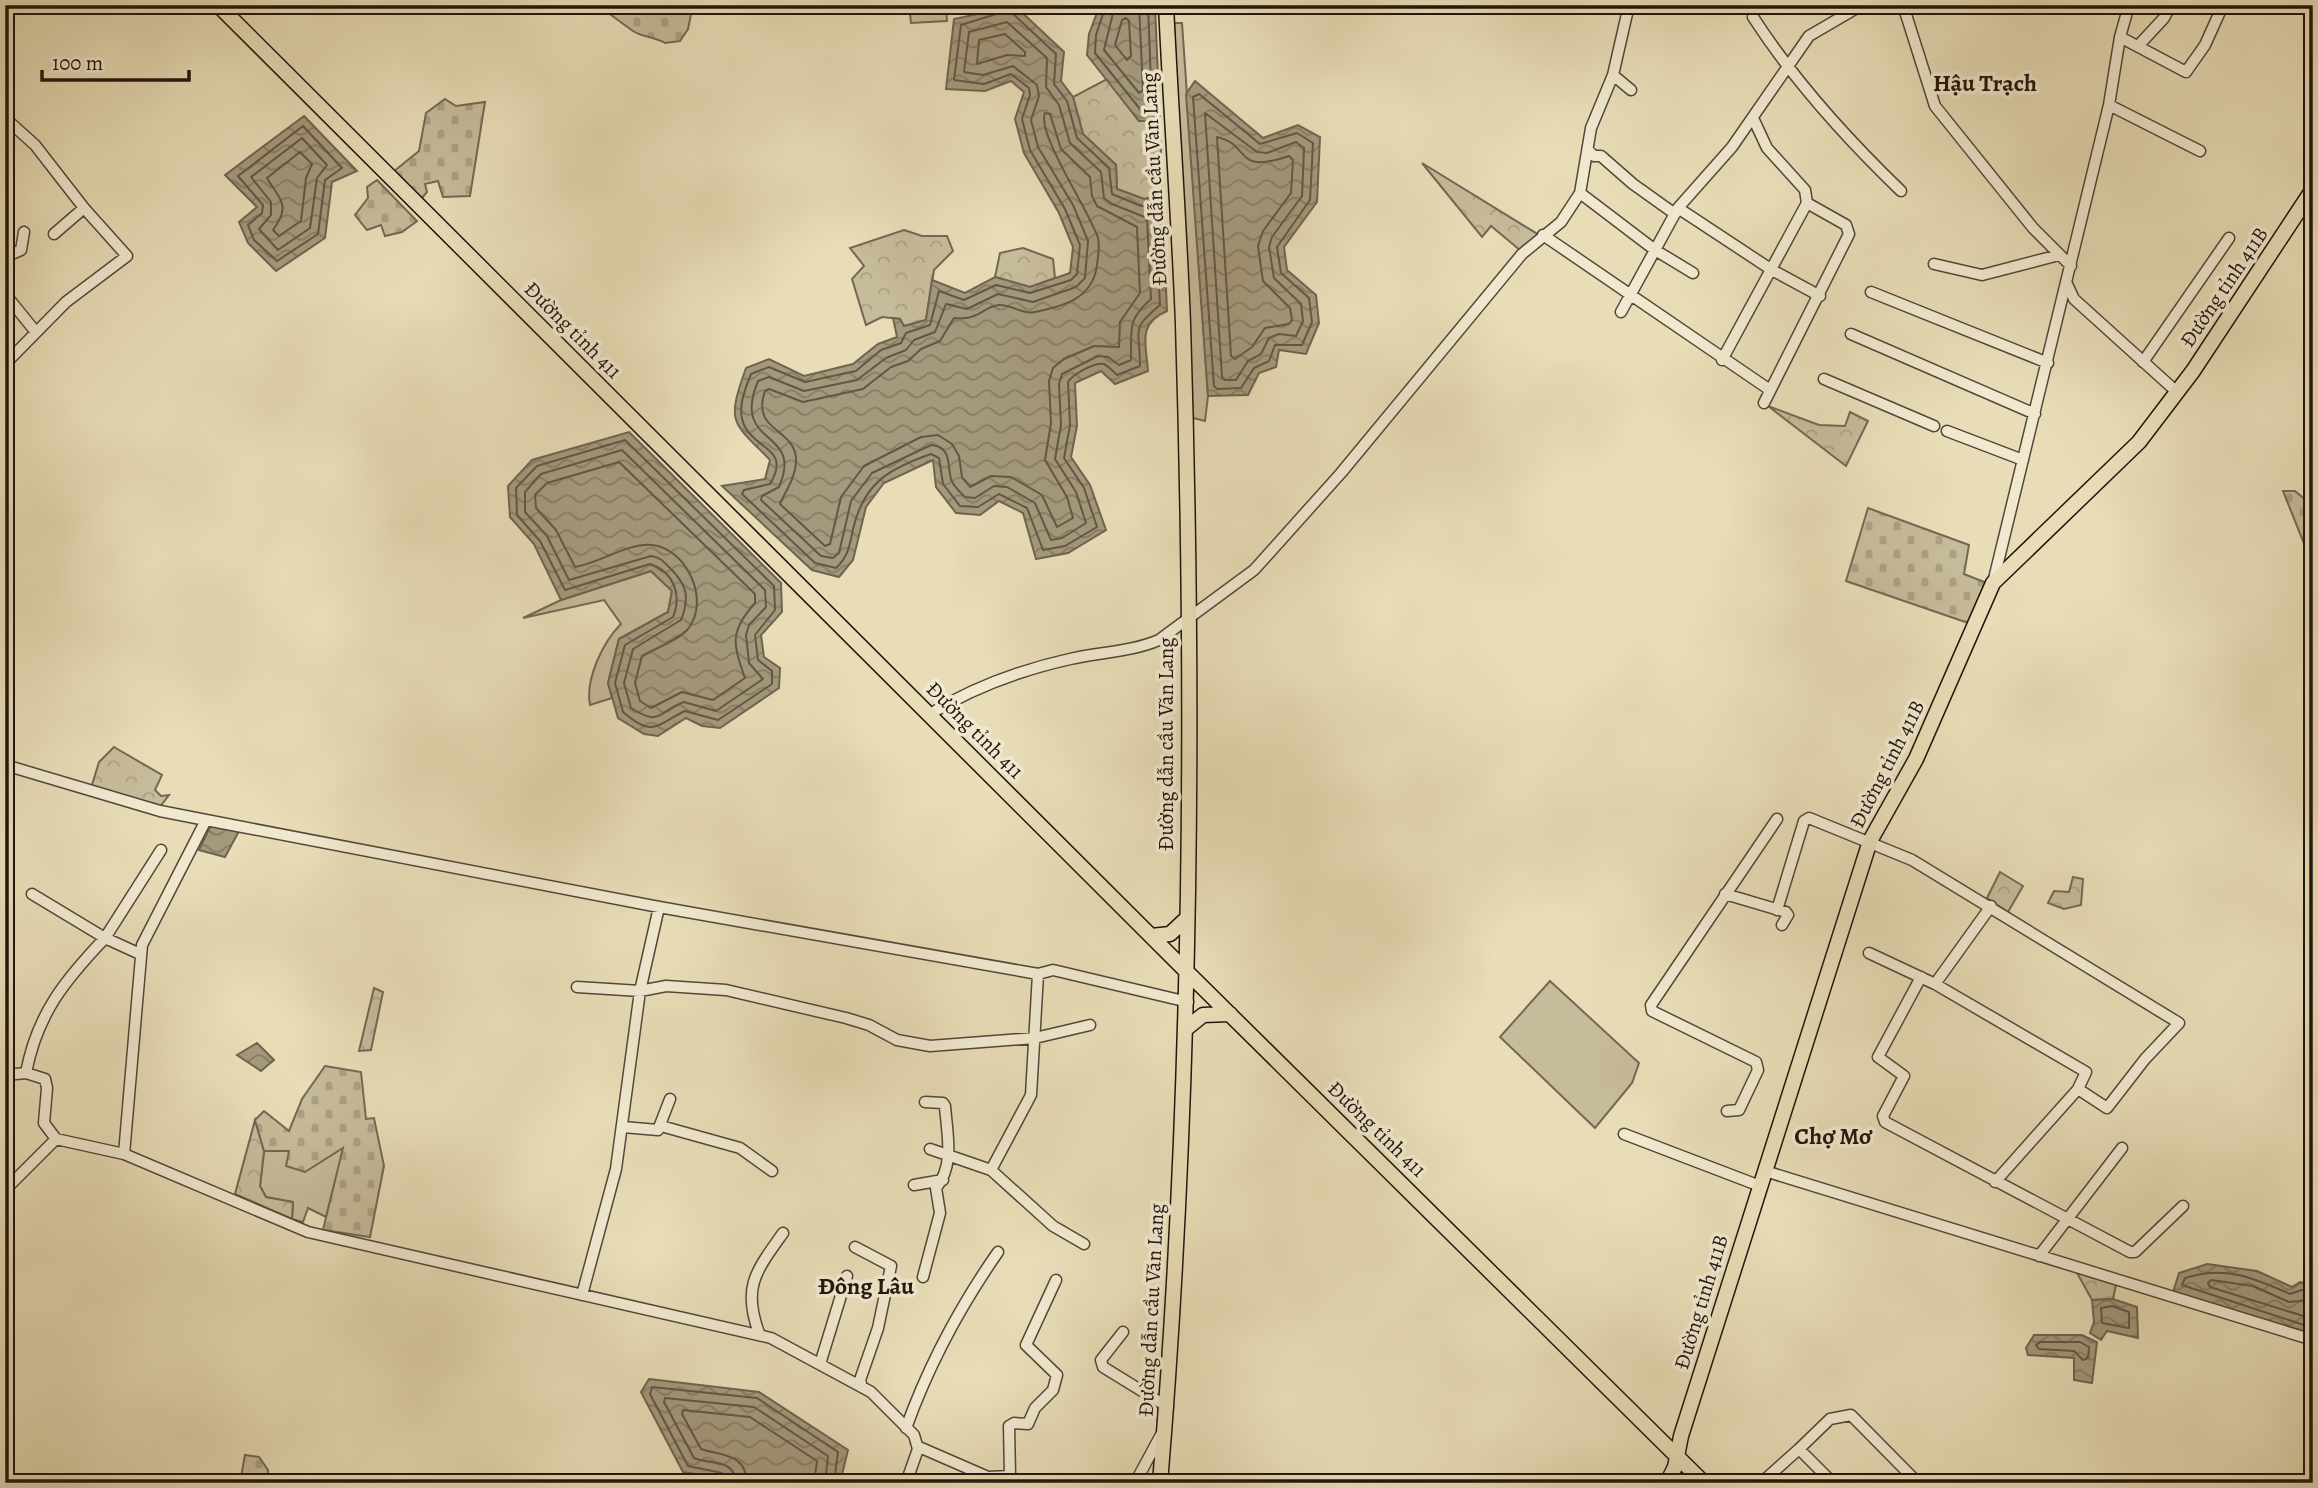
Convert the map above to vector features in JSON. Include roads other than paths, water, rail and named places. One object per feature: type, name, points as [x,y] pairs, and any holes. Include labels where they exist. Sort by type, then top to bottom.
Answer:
[{"type":"main road","name":"Đường tỉnh 411","points":[[218,5],[1187,972],[1678,1454],[1704,1483]]},
{"type":"main road","name":"Đường dẫn cầu Văn Lang","points":[[1160,1483],[1168,1407],[1188,1002],[1187,620],[1182,324],[1166,5]]},
{"type":"main road","name":"Đường tỉnh 411B","points":[[1667,1483],[1870,841],[1916,759],[1993,583],[2139,442],[2178,393],[2313,189]]},
{"type":"main road","points":[[1151,936],[1170,934],[1186,919]]},
{"type":"main road","points":[[1187,1028],[1203,1016],[1230,1014]]},
{"type":"street","points":[[930,714],[967,692],[1059,662],[1144,646],[1159,640],[1254,570],[1341,473],[1522,254],[1561,222],[1580,193],[1591,128],[1613,75],[1629,5]]},
{"type":"street","points":[[1621,312],[1632,297],[1677,211],[1719,164],[1814,31],[1862,5]]},
{"type":"street","points":[[1903,5],[1935,106],[2033,228],[2071,267]]},
{"type":"street","points":[[1993,583],[2071,267],[2129,5]]},
{"type":"street","points":[[2138,46],[2164,18],[2171,5]]},
{"type":"street","points":[[2120,37],[2186,72],[2205,45],[2222,5]]},
{"type":"street","points":[[1753,17],[1786,67],[1850,142],[1901,191]]},
{"type":"street","points":[[1613,75],[1631,90]]},
{"type":"street","points":[[2109,105],[2200,151]]},
{"type":"street","points":[[5,118],[35,145],[84,208],[126,252],[127,259],[66,302],[8,361]]},
{"type":"street","points":[[1722,360],[1807,203],[1805,190],[1767,148],[1753,118]]},
{"type":"street","points":[[1588,149],[1594,156],[1601,156],[1627,179],[1677,211],[1772,270],[1820,296]]},
{"type":"street","points":[[1580,193],[1655,250],[1693,273]]},
{"type":"street","points":[[1764,403],[1848,238],[1849,230],[1846,225],[1807,203]]},
{"type":"street","points":[[54,234],[84,208]]},
{"type":"street","points":[[5,257],[21,250],[24,232]]},
{"type":"street","points":[[1543,235],[1769,390]]},
{"type":"street","points":[[2143,362],[2229,238]]},
{"type":"street","points":[[1934,264],[1982,275],[2059,255]]},
{"type":"street","points":[[2067,284],[2074,299],[2178,393]]},
{"type":"street","points":[[1871,292],[2048,363]]},
{"type":"street","points":[[6,297],[35,331]]},
{"type":"street","points":[[1851,334],[2035,414]]},
{"type":"street","points":[[1824,379],[1934,426]]},
{"type":"street","points":[[1947,431],[2023,460]]},
{"type":"street","points":[[5,765],[160,811],[659,907],[1038,974],[1053,971],[1188,1002]]},
{"type":"street","points":[[1777,910],[1806,818],[1870,841],[1912,860],[2179,1023],[2145,1059],[2107,1108],[2078,1089]]},
{"type":"street","points":[[1727,1111],[1739,1110],[1758,1070],[1756,1062],[1651,1008],[1777,819]]},
{"type":"street","points":[[124,1154],[140,954],[206,820]]},
{"type":"street","points":[[26,1073],[41,1019],[61,987],[105,938],[161,850]]},
{"type":"street","points":[[32,894],[105,938],[140,954]]},
{"type":"street","points":[[1725,894],[1787,913],[1782,925]]},
{"type":"street","points":[[1935,984],[1991,906]]},
{"type":"street","points":[[582,1295],[616,1169],[640,991],[659,907]]},
{"type":"street","points":[[1869,953],[1935,984],[2084,1069],[2086,1076],[2078,1089],[1994,1182]]},
{"type":"street","points":[[990,1170],[1031,1095],[1038,974]]},
{"type":"street","points":[[1921,978],[1878,1057],[1880,1062],[1904,1076],[1882,1119],[1994,1182],[2125,1250],[2135,1252],[2183,1206]]},
{"type":"street","points":[[577,987],[640,991],[666,986],[726,990],[846,1018],[869,1025],[897,1040],[930,1046],[1035,1038],[1090,1026]]},
{"type":"street","points":[[5,1075],[26,1073],[45,1079],[47,1088],[44,1124],[56,1139],[124,1154],[308,1232],[759,1333],[862,1388],[914,1435],[919,1447],[906,1483]]},
{"type":"street","points":[[623,1127],[653,1131],[661,1126],[670,1098]]},
{"type":"street","points":[[923,1276],[940,1213],[936,1191],[944,1180],[949,1156],[945,1106],[943,1102],[925,1102]]},
{"type":"street","points":[[661,1126],[740,1148],[772,1171]]},
{"type":"street","points":[[1624,1135],[1759,1186]]},
{"type":"street","points":[[5,1190],[56,1139]]},
{"type":"street","points":[[2039,1256],[2122,1148]]},
{"type":"street","points":[[930,1149],[990,1170],[1053,1226],[1084,1244]]},
{"type":"street","points":[[1765,1171],[2313,1340]]},
{"type":"street","points":[[914,1185],[944,1180]]},
{"type":"street","points":[[759,1333],[750,1308],[750,1291],[764,1261],[783,1233]]},
{"type":"street","points":[[855,1247],[891,1266],[878,1328],[860,1380],[862,1388]]},
{"type":"street","points":[[906,1428],[923,1382],[956,1324],[962,1304],[998,1252]]},
{"type":"street","points":[[820,1364],[847,1276]]},
{"type":"street","points":[[919,1447],[988,1477],[1010,1476],[1009,1426],[1014,1423],[1028,1424],[1035,1408],[1053,1390],[1057,1375],[1028,1350],[1026,1345],[1056,1280]]},
{"type":"street","points":[[1123,1332],[1101,1360],[1103,1367],[1168,1407]]},
{"type":"street","points":[[1761,1483],[1830,1419],[1851,1415],[1918,1483]]},
{"type":"street","points":[[1135,1483],[1166,1426]]},
{"type":"street","points":[[1798,1449],[1833,1483]]},
{"type":"street","points":[[691,1481],[706,1483]]},
{"type":"water","points":[[1100,5],[1155,7],[1160,121],[1139,121],[1087,55],[1089,34]]},
{"type":"water","points":[[1015,6],[1064,52],[1061,81],[1073,97],[1083,134],[1116,165],[1117,189],[1144,199],[1162,195],[1167,311],[1157,316],[1147,328],[1145,343],[1148,371],[1115,384],[1101,371],[1075,383],[1077,426],[1071,457],[1090,485],[1106,530],[1068,553],[1036,559],[1023,513],[999,501],[980,515],[956,513],[936,487],[933,460],[884,483],[866,507],[853,560],[839,577],[812,570],[722,486],[765,479],[770,460],[740,429],[736,420],[736,401],[746,368],[769,359],[804,376],[853,364],[878,344],[897,337],[893,318],[900,319],[904,326],[926,320],[932,280],[965,293],[995,277],[1030,287],[1070,273],[1073,247],[1059,213],[1024,153],[1015,119],[1024,92],[1011,81],[985,91],[946,89],[954,19]]},
{"type":"water","points":[[1195,81],[1263,138],[1298,125],[1320,137],[1317,202],[1284,247],[1287,270],[1316,295],[1319,323],[1306,354],[1279,350],[1276,367],[1259,373],[1248,395],[1208,396],[1186,94]]},
{"type":"water","points":[[304,116],[357,171],[332,182],[325,238],[276,271],[248,243],[239,222],[257,207],[225,175]]},
{"type":"water","points":[[629,432],[781,583],[782,612],[761,635],[764,657],[780,668],[779,688],[720,728],[702,726],[686,718],[658,736],[644,734],[618,718],[608,683],[619,639],[668,612],[672,591],[651,571],[561,600],[534,544],[510,517],[508,486],[532,460]]},
{"type":"water","points":[[212,823],[239,831],[225,857],[199,850]]},
{"type":"water","points":[[257,1043],[274,1060],[261,1071],[237,1055]]},
{"type":"water","points":[[2207,1264],[2257,1271],[2292,1287],[2300,1282],[2313,1285],[2313,1336],[2173,1292],[2179,1273]]},
{"type":"water","points":[[2113,1299],[2137,1307],[2138,1338],[2107,1331],[2101,1340],[2090,1333],[2094,1322],[2092,1300]]},
{"type":"water","points":[[2034,1335],[2082,1335],[2097,1342],[2092,1383],[2074,1380],[2074,1358],[2028,1355],[2026,1348]]},
{"type":"water","points":[[649,1379],[759,1392],[848,1450],[840,1483],[747,1483],[683,1472],[641,1392]]},
{"type":"district","name":"Hậu Trạch","points":[[1985,83]]},
{"type":"district","name":"Chợ Mơ","points":[[1833,1136]]},
{"type":"district","name":"Đông Lâu","points":[[866,1286]]}]
